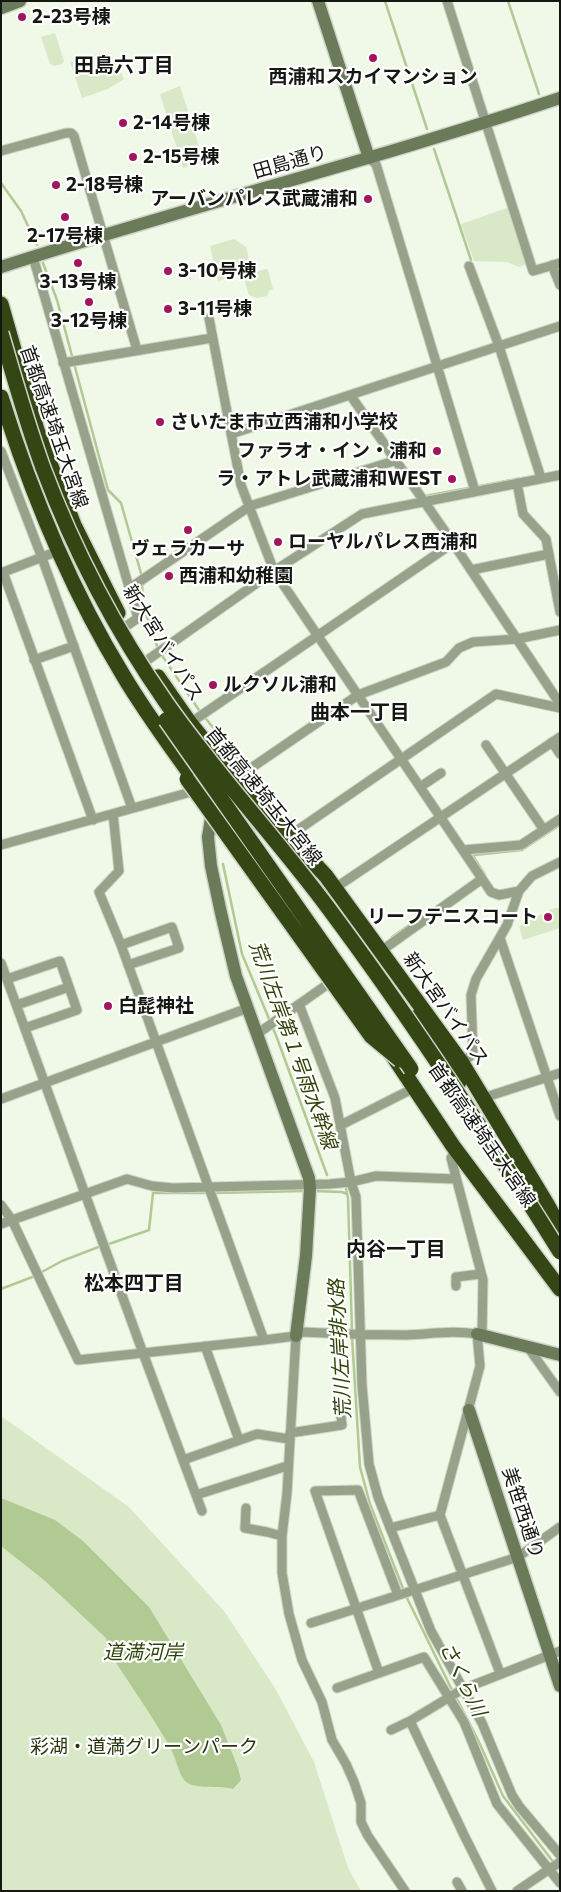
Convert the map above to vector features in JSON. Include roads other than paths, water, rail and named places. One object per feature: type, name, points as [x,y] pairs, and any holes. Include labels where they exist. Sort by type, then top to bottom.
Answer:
[{"type":"highway","name":"新大宮バイパス","points":[[1,304],[37,430],[74,525],[125,627],[155,654],[198,717],[235,779],[290,836],[330,882],[381,951],[462,1063],[548,1204],[560,1228]]},
{"type":"highway","name":"首都高速埼玉大宮線","points":[[1,333],[43,468],[80,554],[120,630],[165,702],[200,750],[329,908],[415,1029],[560,1252]]},
{"type":"highway","name":"首都高速埼玉大宮線","points":[[1,369],[18,424],[71,558],[111,634],[132,669],[411,1068],[460,1142],[560,1277]]},
{"type":"highway","points":[[1,397],[15,440],[58,551],[91,618],[122,674],[146,712],[337,977],[456,1149],[560,1289]]},
{"type":"highway","points":[[146,712],[156,736],[371,1036],[411,1068]]},
{"type":"highway","points":[[330,882],[329,893],[422,1024],[506,1154],[539,1218]]},
{"type":"street","points":[[1,8],[20,1]]},
{"type":"street","points":[[318,1],[369,158],[376,164],[475,491]]},
{"type":"street","points":[[448,1],[533,271],[556,264],[560,285]]},
{"type":"street","name":"田島通り","points":[[1,267],[103,234],[486,123],[560,98]]},
{"type":"street","points":[[1,151],[66,133],[73,135],[137,350]]},
{"type":"street","points":[[33,257],[138,618],[125,627]]},
{"type":"street","points":[[469,266],[499,346],[541,478]]},
{"type":"street","points":[[209,318],[241,485],[274,571],[491,892],[498,895],[519,891]]},
{"type":"street","points":[[231,434],[437,368],[560,326]]},
{"type":"street","points":[[63,363],[212,338]]},
{"type":"street","points":[[351,396],[397,460],[560,704]]},
{"type":"street","points":[[1,451],[42,558],[132,808]]},
{"type":"street","points":[[130,588],[250,506],[397,460]]},
{"type":"street","points":[[155,654],[274,571],[362,514],[560,475]]},
{"type":"street","points":[[518,483],[523,514],[546,539],[558,587],[560,612]]},
{"type":"street","points":[[198,717],[453,543]]},
{"type":"street","points":[[58,551],[2,572],[92,820]]},
{"type":"street","points":[[471,570],[549,554]]},
{"type":"street","points":[[405,1891],[372,1844],[361,1822],[361,1803],[354,1782],[332,1740],[322,1702],[302,1660],[292,1629],[286,1600],[282,1573],[282,1536],[289,1493],[287,1466],[289,1436],[296,1336],[306,1256],[310,1189],[305,1165],[236,976],[211,866],[208,837],[213,806],[235,779],[358,695],[446,662],[459,648],[473,642],[517,639],[560,630]]},
{"type":"street","points":[[34,660],[74,646]]},
{"type":"street","points":[[290,836],[496,694],[560,708]]},
{"type":"street","points":[[330,882],[440,817],[556,739],[560,754]]},
{"type":"street","points":[[486,745],[544,830]]},
{"type":"street","points":[[420,787],[441,773]]},
{"type":"street","points":[[1,845],[201,789]]},
{"type":"street","points":[[113,814],[119,871],[100,892],[121,945],[264,1340]]},
{"type":"street","points":[[463,850],[521,845],[560,819]]},
{"type":"street","points":[[208,837],[221,829],[236,838]]},
{"type":"street","points":[[462,1063],[473,1054],[470,995],[476,979],[507,925],[519,891],[532,876],[560,862]]},
{"type":"street","points":[[381,951],[482,879]]},
{"type":"street","points":[[121,945],[172,927],[179,948],[128,965]]},
{"type":"street","points":[[500,938],[560,1116]]},
{"type":"street","points":[[8,979],[60,961],[77,1010],[25,1028]]},
{"type":"street","points":[[1,964],[202,1510]]},
{"type":"street","points":[[256,1034],[337,977]]},
{"type":"street","points":[[17,1005],[69,987]]},
{"type":"street","points":[[299,1004],[335,1098],[350,1182],[356,1197],[362,1385],[369,1464],[378,1497],[412,1591],[461,1689],[482,1723],[512,1795],[559,1860],[550,1869],[517,1891]]},
{"type":"street","points":[[1,1098],[248,1008]]},
{"type":"street","points":[[483,1098],[560,1073]]},
{"type":"street","points":[[341,1125],[414,1088]]},
{"type":"street","points":[[456,1149],[450,1158],[483,1280],[479,1335],[480,1366],[440,1515],[500,1673]]},
{"type":"street","points":[[1,1224],[127,1179],[152,1186],[211,1191],[310,1189],[376,1176],[456,1179]]},
{"type":"street","points":[[1,1205],[12,1220],[78,1360],[264,1340],[296,1336],[302,1332],[348,1335],[410,1335],[460,1331],[526,1345],[560,1355]]},
{"type":"street","points":[[456,1286],[456,1277],[481,1274]]},
{"type":"street","points":[[526,1345],[560,1392]]},
{"type":"street","points":[[205,1346],[239,1440]]},
{"type":"street","points":[[183,1460],[257,1434],[289,1436],[342,1425],[340,1408]]},
{"type":"street","name":"美笹西通り","points":[[469,1410],[518,1557],[554,1652],[560,1686]]},
{"type":"street","points":[[196,1495],[287,1466]]},
{"type":"street","points":[[379,1673],[316,1491],[358,1490],[399,1595]]},
{"type":"street","points":[[246,1508],[245,1528],[282,1536]]},
{"type":"street","points":[[390,1528],[440,1515]]},
{"type":"street","points":[[312,1623],[518,1557],[560,1527]]},
{"type":"street","points":[[391,1730],[410,1721],[461,1689],[554,1652]]},
{"type":"street","points":[[337,1688],[424,1657],[464,1722],[497,1803],[560,1883]]},
{"type":"street","points":[[410,1721],[492,1891]]},
{"type":"street","points":[[457,1882],[462,1891]]},
{"type":"water","name":"道満河岸","points":[[1,1498],[55,1520],[83,1541],[149,1607],[221,1725],[241,1780],[233,1789],[189,1784],[185,1781],[164,1737],[111,1655],[106,1638],[44,1580],[1,1546]]},
{"type":"waterway","points":[[385,1],[427,129]]},
{"type":"waterway","points":[[508,1],[539,94]]},
{"type":"waterway","points":[[434,149],[471,260]]},
{"type":"waterway","points":[[1,183],[21,211],[37,245]]},
{"type":"waterway","points":[[43,263],[57,300],[108,490],[121,503],[142,577]]},
{"type":"waterway","points":[[425,496],[539,475]]},
{"type":"waterway","points":[[142,582],[143,605],[158,649]]},
{"type":"waterway","points":[[161,654],[199,710],[242,764]]},
{"type":"waterway","points":[[482,877],[485,875],[473,856],[522,850],[560,825]]},
{"type":"waterway","name":"荒川左岸第１号雨水幹線","points":[[223,864],[242,954],[277,1038],[327,1175]]},
{"type":"waterway","points":[[392,937],[425,914]]},
{"type":"waterway","name":"荒川左岸排水路","points":[[346,1189],[348,1198],[352,1331]]},
{"type":"waterway","name":"荒川左岸排水路","points":[[213,1193],[305,1191]]},
{"type":"waterway","name":"荒川左岸排水路","points":[[313,1191],[342,1192],[347,1194]]},
{"type":"waterway","points":[[106,1245],[149,1230],[153,1193],[208,1193]]},
{"type":"waterway","points":[[40,1273],[62,1261],[101,1246]]},
{"type":"waterway","points":[[1,1289],[35,1276]]},
{"type":"waterway","name":"荒川左岸排水路","points":[[352,1337],[360,1467],[370,1504],[404,1591]]},
{"type":"waterway","name":"さくら川","points":[[406,1596],[453,1692]]},
{"type":"waterway","name":"さくら川","points":[[456,1697],[503,1796],[554,1863]]},
{"type":"place","name":"2-23号棟","points":[[22,17]]},
{"type":"place","name":"西浦和スカイマンション","points":[[373,58]]},
{"type":"place","name":"2-14号棟","points":[[123,123]]},
{"type":"place","name":"2-15号棟","points":[[133,157]]},
{"type":"place","name":"2-18号棟","points":[[56,185]]},
{"type":"place","name":"アーバンパレス武蔵浦和","points":[[368,199]]},
{"type":"place","name":"2-17号棟","points":[[65,217]]},
{"type":"place","name":"3-13号棟","points":[[78,263]]},
{"type":"place","name":"3-10号棟","points":[[168,271]]},
{"type":"place","name":"3-12号棟","points":[[89,302]]},
{"type":"place","name":"3-11号棟","points":[[168,309]]},
{"type":"place","name":"さいたま市立西浦和小学校","points":[[160,422]]},
{"type":"place","name":"ファラオ・イン・浦和","points":[[437,451]]},
{"type":"place","name":"ラ・アトレ武蔵浦和WEST","points":[[452,479]]},
{"type":"place","name":"ヴェラカーサ","points":[[188,530]]},
{"type":"place","name":"ローヤルパレス西浦和","points":[[278,542]]},
{"type":"place","name":"西浦和幼稚園","points":[[169,576]]},
{"type":"place","name":"ルクソル浦和","points":[[213,685]]},
{"type":"place","name":"リーフテニスコート","points":[[548,917]]},
{"type":"place","name":"白髭神社","points":[[108,1006]]},
{"type":"district","name":"田島六丁目","points":[[124,65]]},
{"type":"district","name":"曲本一丁目","points":[[360,712]]},
{"type":"district","name":"内谷一丁目","points":[[396,1249]]},
{"type":"district","name":"松本四丁目","points":[[134,1283]]},
{"type":"park label","name":"彩湖・道満グリーンパーク","points":[[144,1747]]}]
